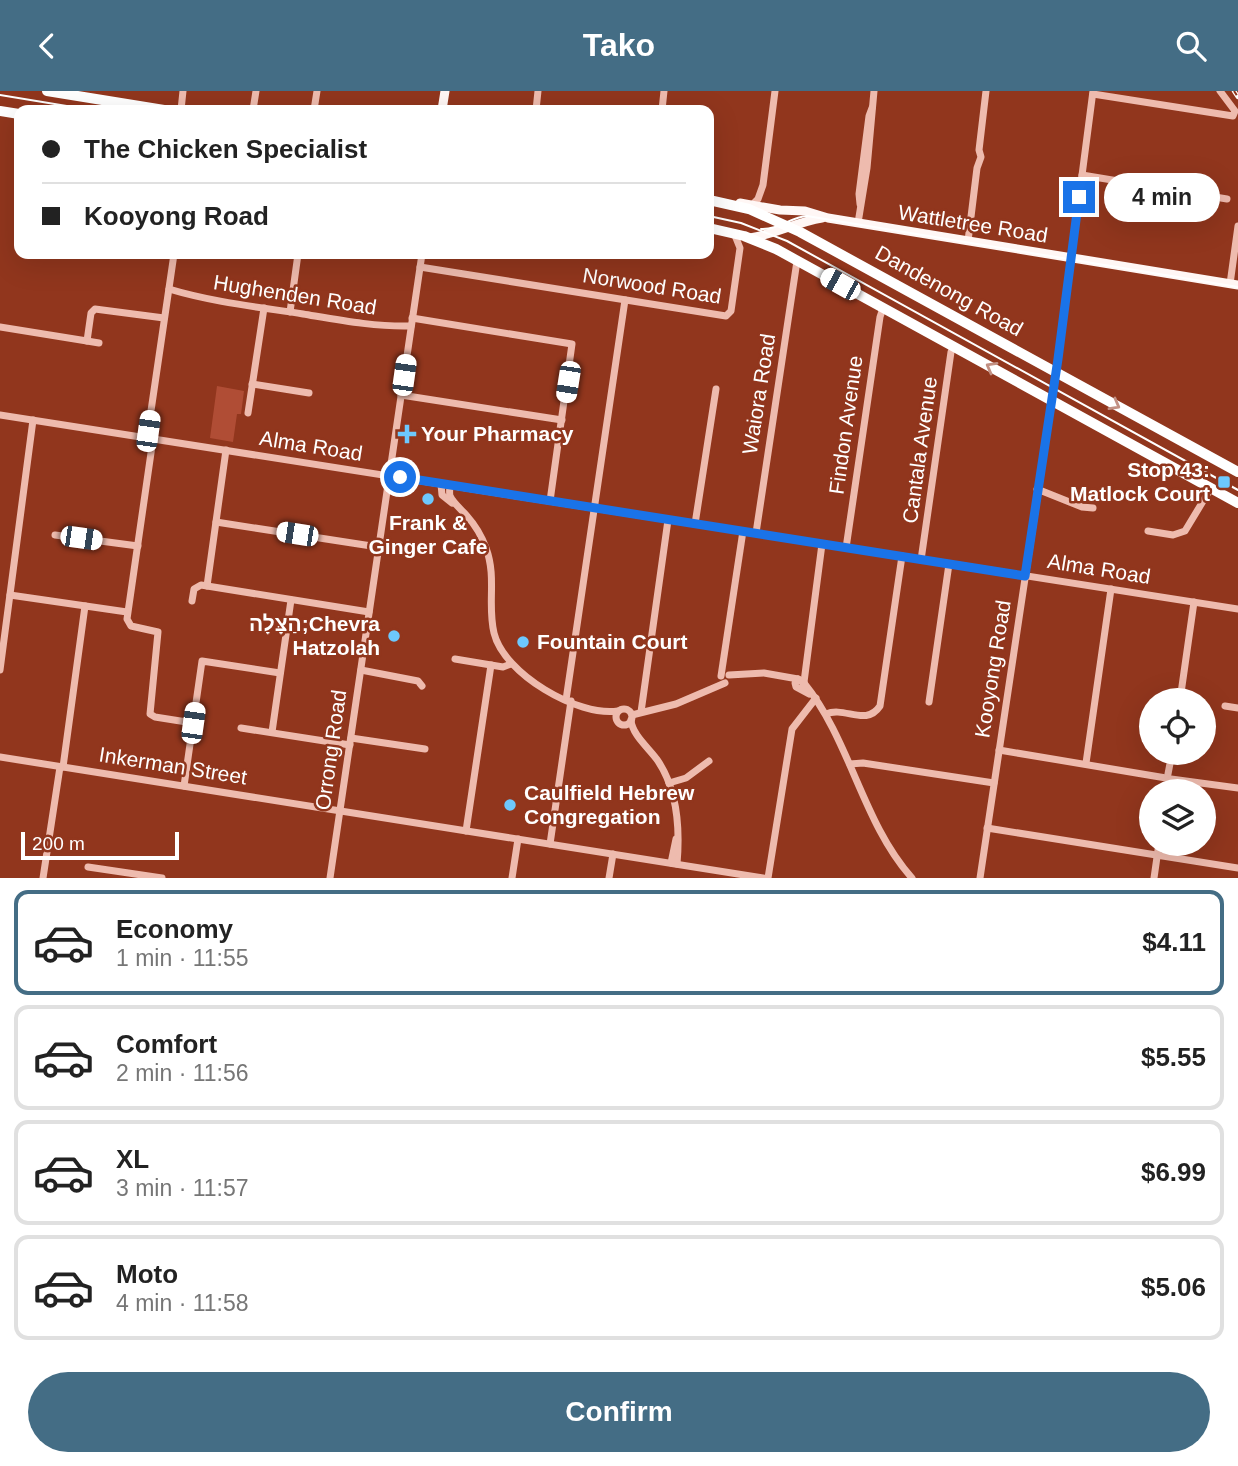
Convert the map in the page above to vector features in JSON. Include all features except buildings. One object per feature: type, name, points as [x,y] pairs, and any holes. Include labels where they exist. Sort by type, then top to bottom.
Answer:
[{"type":"highway","points":[[53,91],[137,105]]},
{"type":"highway","name":"Dandenong Road","points":[[714,201],[761,213],[790,227],[1238,472]]},
{"type":"highway","points":[[714,229],[749,237],[797,261],[1238,503]]},
{"type":"main road","name":"Wattletree Road","points":[[723,202],[805,211],[828,218],[1234,285]]},
{"type":"main road","name":"Wattletree Road","points":[[749,237],[771,234],[806,221],[828,218]]},
{"type":"street","points":[[753,204],[763,185],[775,91]]},
{"type":"street","points":[[858,223],[859,194],[874,91]]},
{"type":"street","points":[[968,241],[980,162],[986,91]]},
{"type":"street","points":[[1093,93],[1229,117],[1235,115],[1235,111],[1220,91]]},
{"type":"street","name":"Kooyong Road","points":[[980,878],[1051,400],[1093,93]]},
{"type":"street","points":[[1082,175],[1227,199]]},
{"type":"street","points":[[763,185],[765,203],[774,208]]},
{"type":"street","points":[[1234,285],[1238,226]]},
{"type":"street","name":"Norwood Road","points":[[420,267],[728,316],[740,248],[734,233]]},
{"type":"street","name":"Norwood Road","points":[[740,248],[749,237]]},
{"type":"street","points":[[173,259],[127,619],[130,625],[158,632],[149,712],[155,717],[193,723]]},
{"type":"street","points":[[290,312],[297,259]]},
{"type":"street","name":"Orrong Road","points":[[330,878],[421,259]]},
{"type":"street","name":"Waiora Road","points":[[756,533],[797,261]]},
{"type":"street","name":"Hughenden Road","points":[[168,293],[392,328],[410,335]]},
{"type":"street","points":[[550,844],[594,508],[625,300]]},
{"type":"street","points":[[248,413],[264,308]]},
{"type":"street","name":"Findon Avenue","points":[[846,548],[883,308]]},
{"type":"street","points":[[87,341],[95,309],[164,319]]},
{"type":"street","name":"Hughenden Road","points":[[392,328],[412,322],[572,344],[562,421]]},
{"type":"street","points":[[0,327],[99,343]]},
{"type":"street","name":"Cantala Avenue","points":[[921,559],[954,346]]},
{"type":"street","points":[[252,384],[309,393]]},
{"type":"street","points":[[695,524],[716,389]]},
{"type":"street","points":[[401,395],[562,421],[550,501]]},
{"type":"street","name":"Alma Road","points":[[0,415],[1238,609]]},
{"type":"street","points":[[0,670],[33,420]]},
{"type":"street","points":[[207,586],[226,450]]},
{"type":"street","points":[[440,484],[444,498],[461,509]]},
{"type":"street","points":[[450,485],[450,495],[480,534],[489,557],[493,583],[494,635],[511,664],[533,682],[568,701],[594,709],[627,714]]},
{"type":"street","points":[[1148,531],[1173,534],[1185,531],[1211,488]]},
{"type":"street","points":[[1037,489],[1086,508],[1093,508]]},
{"type":"street","points":[[641,711],[668,520]]},
{"type":"street","points":[[216,522],[379,547]]},
{"type":"street","points":[[726,678],[726,657],[743,531]]},
{"type":"street","points":[[55,535],[138,546]]},
{"type":"street","points":[[800,683],[822,544]]},
{"type":"street","points":[[826,714],[833,712],[867,716],[875,713],[880,706],[902,556]]},
{"type":"street","points":[[929,702],[949,564]]},
{"type":"street","points":[[192,601],[195,587],[207,586],[369,612]]},
{"type":"street","points":[[1086,763],[1111,589]]},
{"type":"street","points":[[10,595],[127,612]]},
{"type":"street","points":[[272,732],[291,600]]},
{"type":"street","points":[[1182,688],[1194,602]]},
{"type":"street","points":[[43,878],[85,606]]},
{"type":"street","points":[[455,659],[503,667],[511,664]]},
{"type":"street","points":[[184,786],[202,661],[280,673]]},
{"type":"street","points":[[466,831],[491,665]]},
{"type":"street","points":[[361,670],[418,681],[422,686]]},
{"type":"street","points":[[620,724],[615,718],[676,704],[706,691],[726,678],[764,673],[800,683],[816,698],[826,714],[888,845],[911,877]]},
{"type":"street","points":[[768,878],[792,729],[816,698]]},
{"type":"street","points":[[1225,706],[1238,708]]},
{"type":"street","points":[[594,709],[637,734]]},
{"type":"street","points":[[620,724],[628,724],[627,714]]},
{"type":"street","points":[[627,714],[631,725],[659,762],[669,783],[676,810],[674,864]]},
{"type":"street","points":[[240,728],[425,750]]},
{"type":"street","points":[[999,750],[1238,788]]},
{"type":"street","name":"Inkerman Street","points":[[0,757],[674,864],[695,871],[763,878]]},
{"type":"street","points":[[669,783],[686,778],[709,761]]},
{"type":"street","points":[[850,764],[863,763],[994,783]]},
{"type":"street","points":[[1168,779],[1170,765]]},
{"type":"street","points":[[987,828],[1139,852]]},
{"type":"street","points":[[512,878],[518,839]]},
{"type":"street","points":[[610,878],[613,854]]},
{"type":"street","points":[[1154,878],[1157,856]]},
{"type":"street","points":[[1163,856],[1238,868]]},
{"type":"street","points":[[88,866],[162,878]]},
{"type":"shaded area","points":[[217,386],[244,391],[233,442],[210,438]]},
{"type":"tram line","points":[[0,95],[61,105]]},
{"type":"tram line","points":[[761,229],[773,228],[807,216],[1238,287]]},
{"type":"tram line","points":[[714,217],[741,223],[787,241],[1238,490]]},
{"type":"railway","points":[[1234,91],[1238,97]]},
{"type":"place","name":"Your Pharmacy","points":[[407,434]]},
{"type":"place","name":"Stop 43: Matlock Court","points":[[1224,482]]},
{"type":"place","name":"Frank & Ginger Cafe","points":[[428,499]]},
{"type":"place","name":"הַצָּלָה;Chevra Hatzolah","points":[[394,636]]},
{"type":"place","name":"Fountain Court","points":[[523,642]]},
{"type":"place","name":"Caulfield Hebrew Congregation","points":[[510,805]]},
{"type":"route","points":[[400,477],[1025,576],[1079,197]]}]
